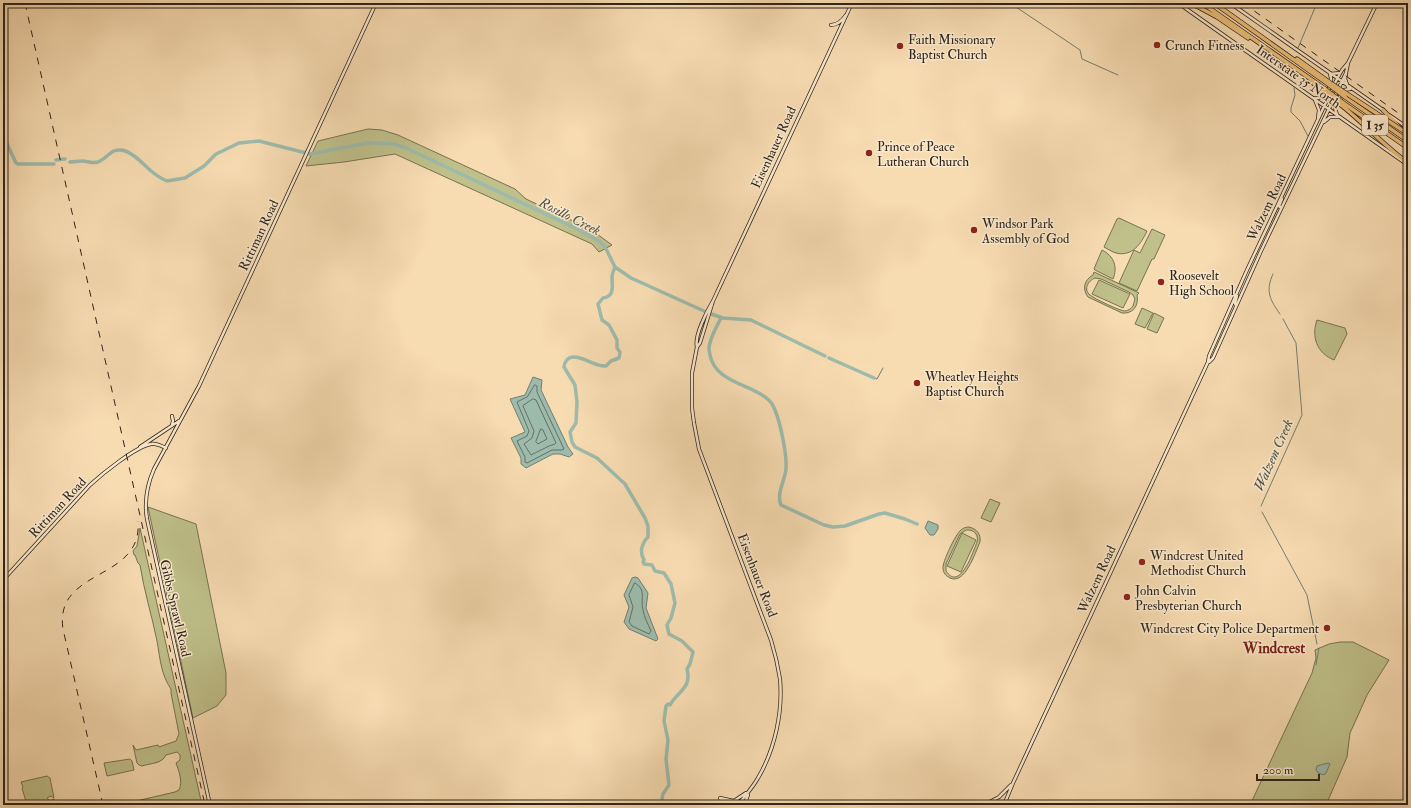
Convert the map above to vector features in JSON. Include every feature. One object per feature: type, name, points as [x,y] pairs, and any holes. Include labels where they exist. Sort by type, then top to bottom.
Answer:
[{"type":"highway","points":[[1191,3],[1220,19],[1272,52]]},
{"type":"highway","name":"I 35","points":[[1202,3],[1408,148]]},
{"type":"highway","name":"I 35","points":[[1214,3],[1408,141]]},
{"type":"highway","points":[[1328,83],[1408,135]]},
{"type":"highway","points":[[1342,103],[1385,146],[1408,164]]},
{"type":"highway","points":[[1383,110],[1408,135]]},
{"type":"main road","name":"Rittiman Road","points":[[3,580],[90,485],[106,471],[180,421],[199,386],[376,3]]},
{"type":"main road","name":"Eisenhauer Road","points":[[738,805],[750,791],[763,768],[774,740],[780,710],[780,680],[772,640],[696,437],[692,408],[692,373],[697,347],[696,343],[713,301],[802,107],[852,3]]},
{"type":"main road","name":"Interstate 35 North","points":[[1178,3],[1408,164]]},
{"type":"main road","name":"Interstate 35 North","points":[[1230,3],[1337,80],[1408,128]]},
{"type":"main road","name":"Walzem Road","points":[[1004,805],[1208,362],[1209,356],[1239,288],[1284,190],[1337,80],[1348,63],[1376,3]]},
{"type":"main road","points":[[831,25],[835,25],[840,22],[849,10]]},
{"type":"main road","name":"Walzem Road","points":[[1208,362],[1213,358],[1281,208],[1346,73],[1348,63]]},
{"type":"main road","points":[[1318,122],[1319,110],[1314,99],[1325,95],[1331,83],[1330,74],[1341,73]]},
{"type":"main road","points":[[1346,73],[1345,79],[1349,87]]},
{"type":"main road","points":[[1340,117],[1335,110],[1336,104],[1344,90],[1352,90]]},
{"type":"main road","points":[[1322,123],[1330,117],[1340,117]]},
{"type":"main road","points":[[1281,208],[1280,205],[1284,190]]},
{"type":"main road","points":[[1236,306],[1235,303],[1239,288]]},
{"type":"main road","name":"Eisenhauer Road","points":[[701,331],[708,308],[713,301]]},
{"type":"main road","points":[[697,347],[700,344],[698,340],[701,331]]},
{"type":"main road","points":[[172,416],[172,425]]},
{"type":"main road","name":"Gibbs Sprawl Road","points":[[180,421],[150,479],[146,496],[146,510],[210,805]]},
{"type":"main road","name":"Rittiman Road","points":[[132,453],[150,444],[157,444],[166,448]]},
{"type":"main road","points":[[984,805],[999,797],[1013,783]]},
{"type":"main road","points":[[723,805],[720,798],[734,801],[750,791]]},
{"type":"main road","points":[[744,805],[750,791]]},
{"type":"main road","points":[[1006,799],[1008,805]]},
{"type":"green space","points":[[368,129],[382,130],[398,135],[515,189],[526,199],[590,229],[612,245],[599,252],[592,244],[395,154],[306,166],[318,141]]},
{"type":"green space","points":[[1119,218],[1147,231],[1139,245],[1131,251],[1122,254],[1116,253],[1104,247],[1117,219]]},
{"type":"green space","points":[[1152,229],[1165,235],[1137,291],[1119,283],[1134,250],[1140,253]]},
{"type":"green space","points":[[1102,250],[1109,255],[1114,262],[1115,270],[1113,279],[1094,269]]},
{"type":"green space","points":[[1094,272],[1139,293],[1137,295],[1136,306],[1132,311],[1122,313],[1088,297],[1085,291],[1085,285],[1088,279]],"holes":[[[1095,278],[1101,279],[1133,295],[1135,299],[1133,306],[1125,311],[1090,295],[1087,290],[1088,283]]]},
{"type":"green space","points":[[1099,280],[1130,294],[1123,308],[1092,294]]},
{"type":"green space","points":[[1142,308],[1153,313],[1145,328],[1135,324]]},
{"type":"green space","points":[[1154,313],[1164,318],[1157,333],[1147,329]]},
{"type":"green space","points":[[1317,320],[1345,328],[1347,334],[1334,360],[1323,353],[1317,344],[1315,338],[1315,326]]},
{"type":"green space","points":[[990,499],[1000,503],[991,522],[981,518]]},
{"type":"green space","points":[[148,507],[196,524],[226,673],[226,695],[217,706],[193,718]]},
{"type":"green space","points":[[968,527],[978,532],[980,542],[965,573],[955,579],[950,578],[946,575],[943,565],[959,532]],"holes":[[[966,530],[975,533],[977,542],[969,561],[961,574],[956,577],[951,576],[946,571],[946,564],[960,534]]]},
{"type":"green space","points":[[140,528],[202,805],[119,805],[175,792],[179,790],[181,784],[176,763],[180,760],[180,755],[177,752],[166,755],[159,762],[142,766],[137,763],[133,745],[136,750],[158,745],[159,747],[176,741],[179,734],[171,689],[161,666],[140,565],[133,551],[137,546]]},
{"type":"green space","points":[[962,533],[976,540],[961,572],[947,566]]},
{"type":"green space","points":[[1353,642],[1389,660],[1367,695],[1350,733],[1347,757],[1326,805],[1250,805],[1312,673],[1316,658],[1315,650],[1329,644]]},
{"type":"green space","points":[[130,759],[134,770],[107,776],[104,763]]},
{"type":"green space","points":[[47,776],[50,778],[54,798],[51,796],[47,798],[50,801],[54,799],[55,805],[27,805],[21,782]]},
{"type":"water","points":[[533,377],[542,380],[541,390],[568,447],[573,454],[569,457],[560,454],[553,454],[526,468],[521,464],[521,458],[511,438],[525,432],[510,399],[525,395]]},
{"type":"water","points":[[928,521],[938,525],[938,529],[934,535],[930,535],[925,528]]},
{"type":"water","points":[[632,578],[638,578],[648,593],[646,608],[658,639],[656,641],[629,629],[624,622],[629,607],[624,595]]},
{"type":"water","points":[[1328,763],[1330,764],[1324,775],[1318,773],[1316,770],[1317,766]]},
{"type":"waterway","points":[[1010,3],[1080,50],[1082,59],[1118,75]]},
{"type":"waterway","name":"Walzem Creek","points":[[1298,48],[1317,3]]},
{"type":"waterway","name":"Walzem Creek","points":[[1294,88],[1295,95],[1291,112],[1300,121],[1308,136]]},
{"type":"waterway","name":"Rosillo Creek","points":[[3,135],[16,163],[54,164]]},
{"type":"waterway","name":"Rosillo Creek","points":[[70,162],[82,161],[96,163],[112,152],[121,150],[129,153],[167,181],[185,178],[204,166],[216,154],[239,143],[259,141],[310,154],[367,143],[393,144],[404,147],[575,228],[599,241],[605,247],[615,267],[612,276],[611,293],[607,297],[603,298],[598,304],[602,320],[609,325],[617,340],[617,348],[620,352],[619,358],[611,361],[606,366],[601,366],[574,357],[569,358],[566,361],[564,367],[575,385],[577,402],[576,423],[570,432],[572,442],[575,447],[597,458],[625,484],[645,518],[648,526],[648,537],[642,548],[643,562],[644,564],[652,565],[655,571],[664,573],[671,584],[675,603],[671,618],[667,625],[669,634],[682,641],[693,652],[687,669],[688,681],[670,705],[668,704],[666,706],[664,721],[668,740],[666,759],[669,785],[663,794],[661,805]]},
{"type":"waterway","name":"Rosillo Creek","points":[[56,160],[65,159]]},
{"type":"waterway","points":[[615,267],[631,278],[704,311]]},
{"type":"waterway","name":"Walzem Creek","points":[[1273,274],[1269,285],[1269,290],[1271,300],[1280,314]]},
{"type":"waterway","points":[[711,314],[723,318],[751,320],[825,356]]},
{"type":"waterway","points":[[721,318],[713,333],[709,346],[712,362],[721,373],[733,381],[768,399],[772,404],[778,418],[786,463],[785,474],[781,487],[781,505],[824,525],[833,527],[845,526],[885,513],[917,524]]},
{"type":"waterway","name":"Walzem Creek","points":[[1261,506],[1302,415],[1296,343],[1283,319]]},
{"type":"waterway","points":[[829,358],[874,378]]},
{"type":"waterway","points":[[874,378],[877,379],[883,368]]},
{"type":"waterway","name":"Walzem Creek","points":[[1262,512],[1307,595],[1317,644]]},
{"type":"waterway","name":"Walzem Creek","points":[[1316,665],[1319,648]]},
{"type":"railway","points":[[25,3],[205,805]]},
{"type":"railway","points":[[1243,3],[1408,120]]},
{"type":"railway","points":[[103,805],[63,629],[64,609],[72,595],[84,584],[114,566],[127,555],[136,541],[138,521]]},
{"type":"place","name":"Crunch Fitness","points":[[1157,45]]},
{"type":"place","name":"Faith Missionary Baptist Church","points":[[900,46]]},
{"type":"place","name":"Prince of Peace Lutheran Church","points":[[869,153]]},
{"type":"place","name":"Windsor Park Assembly of God","points":[[974,230]]},
{"type":"place","name":"Roosevelt High School","points":[[1161,282]]},
{"type":"place","name":"Wheatley Heights Baptist Church","points":[[917,383]]},
{"type":"place","name":"Windcrest United Methodist Church","points":[[1142,562]]},
{"type":"place","name":"John Calvin Presbyterian Church","points":[[1127,597]]},
{"type":"place","name":"Windcrest City Police Department","points":[[1327,628]]},
{"type":"district","name":"Windcrest","points":[[1274,648]]}]
